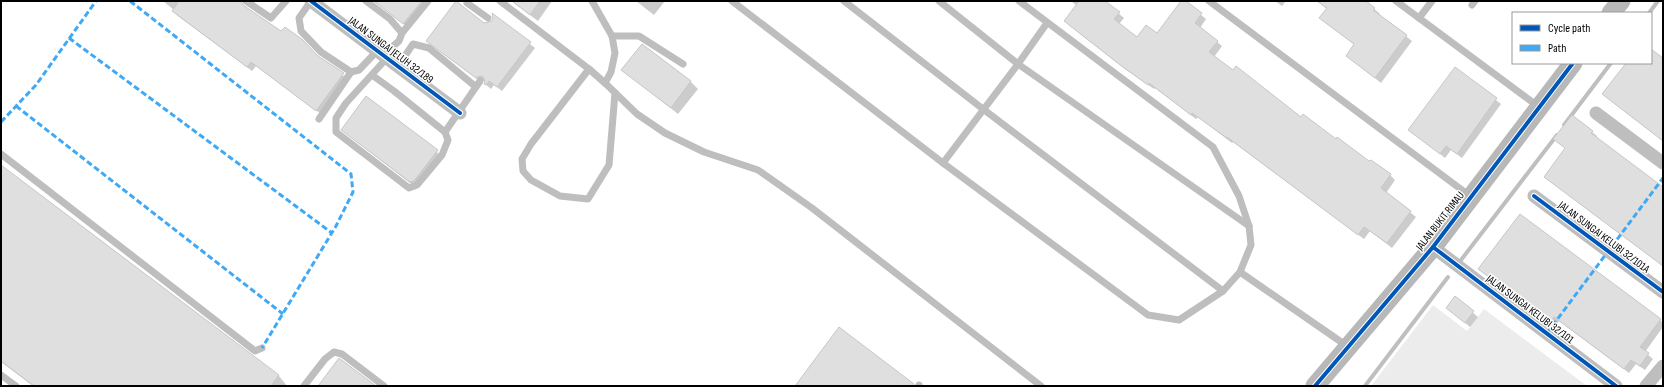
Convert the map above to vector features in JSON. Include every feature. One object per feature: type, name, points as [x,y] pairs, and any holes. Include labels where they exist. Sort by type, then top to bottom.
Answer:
[{"type":"street","points":[[1612,12],[1621,1]]},
{"type":"street","name":"JALAN SUNGAI JELUH 32/189","points":[[316,3],[382,55],[460,113]]},
{"type":"street","name":"JALAN BUKIT RIMAU","points":[[1315,386],[1432,247],[1572,64]]},
{"type":"street","points":[[1596,113],[1663,163]]},
{"type":"street","name":"JALAN SUNGAI KELUBI 32/101A","points":[[1534,196],[1663,292]]},
{"type":"street","name":"JALAN SUNGAI KELUBI 32/101","points":[[1432,247],[1616,386]]},
{"type":"street","points":[[1646,386],[1663,366]]},
{"type":"lane","points":[[246,1],[271,18],[286,1]]},
{"type":"lane","points":[[366,1],[390,19],[402,33]]},
{"type":"lane","points":[[319,119],[351,72],[359,70],[382,55],[399,41],[402,33],[428,1]]},
{"type":"lane","points":[[500,1],[589,69],[637,114],[666,133],[704,152],[758,170],[812,208],[1041,386]]},
{"type":"lane","points":[[592,1],[612,36],[614,53],[612,72],[604,83]]},
{"type":"lane","points":[[732,1],[943,163],[1148,315],[1179,320],[1223,291],[1240,272],[1251,245],[1249,226],[1239,196],[1213,147],[1019,1]]},
{"type":"lane","points":[[844,1],[983,109],[1223,291]]},
{"type":"lane","points":[[939,1],[1018,64],[1249,226]]},
{"type":"lane","points":[[1209,1],[1470,197]]},
{"type":"lane","points":[[1396,1],[1539,107]]},
{"type":"lane","points":[[1419,18],[1432,1]]},
{"type":"lane","points":[[316,3],[299,18],[301,31],[321,52],[351,72]]},
{"type":"lane","points":[[467,3],[488,18]]},
{"type":"lane","points":[[943,163],[1048,23]]},
{"type":"lane","points":[[612,36],[639,36],[683,64]]},
{"type":"lane","points":[[398,66],[413,44],[429,48],[478,84],[460,113],[445,132]]},
{"type":"lane","points":[[372,75],[445,132],[448,140],[442,155],[417,185],[409,188],[336,132],[336,118],[346,103],[372,75],[382,55]]},
{"type":"lane","points":[[589,69],[531,144],[522,158],[523,171],[530,180],[560,196],[588,199],[608,165],[615,93]]},
{"type":"lane","points":[[1,154],[255,351],[262,348]]},
{"type":"lane","points":[[1240,272],[1348,346]]},
{"type":"lane","points":[[304,386],[325,359],[334,352],[342,354],[384,386]]},
{"type":"lane","points":[[1,375],[16,386]]},
{"type":"shaded area","points":[[1433,305],[1467,331],[1484,309],[1587,386],[1371,386]]},
{"type":"building","points":[[179,1],[241,1],[243,5],[281,31],[285,27],[303,40],[318,56],[344,73],[316,111],[251,62],[247,67],[172,11]]},
{"type":"building","points":[[374,1],[422,1],[403,24]]},
{"type":"building","points":[[456,1],[484,23],[492,21],[492,13],[531,42],[497,87],[489,81],[486,85],[484,84],[485,81],[483,77],[480,76],[476,78],[426,41]]},
{"type":"building","points":[[512,1],[540,1],[530,15]]},
{"type":"building","points":[[1079,1],[1105,1],[1120,12],[1114,19],[1137,37],[1146,25],[1157,33],[1181,1],[1186,1],[1202,13],[1195,23],[1218,41],[1209,52],[1233,70],[1236,66],[1301,117],[1303,114],[1336,139],[1337,137],[1369,161],[1371,160],[1391,174],[1381,188],[1411,211],[1387,243],[1364,227],[1358,235],[1227,137],[1192,113],[1191,115],[1149,83],[1148,85],[1119,64],[1064,21]]},
{"type":"building","points":[[1317,1],[1366,1],[1375,8],[1373,10],[1407,35],[1375,78],[1346,56],[1354,44],[1319,18],[1327,8]]},
{"type":"building","points":[[642,44],[691,81],[671,108],[621,70]]},
{"type":"building","points":[[1652,50],[1663,58],[1663,141],[1602,94],[1625,64],[1652,64]]},
{"type":"building","points":[[1455,67],[1497,98],[1457,154],[1446,146],[1440,154],[1408,130]]},
{"type":"building","points":[[366,96],[438,150],[414,181],[410,182],[341,130]]},
{"type":"building","points":[[1572,115],[1593,131],[1591,133],[1663,187],[1663,266],[1544,177],[1565,148],[1553,139]]},
{"type":"building","points":[[1,165],[279,375],[271,386],[34,386],[1,361]]},
{"type":"building","points":[[1520,214],[1661,319],[1640,347],[1649,353],[1640,366],[1631,360],[1624,369],[1554,317],[1550,322],[1478,269]]},
{"type":"building","points":[[1455,296],[1474,311],[1465,323],[1446,308]]},
{"type":"building","points":[[839,327],[914,384],[914,386],[795,386]]},
{"type":"building","points":[[339,358],[376,386],[318,386]]},
{"type":"waterway","points":[[1650,12],[1658,1]]},
{"type":"waterway","points":[[1564,125],[1610,64]]},
{"type":"waterway","points":[[1461,260],[1557,135]]},
{"type":"waterway","points":[[1365,386],[1448,277]]},
{"type":"marked path","points":[[1,122],[36,85],[96,1]]},
{"type":"marked path","points":[[130,1],[351,174],[353,192],[336,226],[262,348]]},
{"type":"marked path","points":[[69,38],[332,233]]},
{"type":"marked path","points":[[16,106],[283,314]]},
{"type":"marked path","points":[[1547,333],[1663,178]]},
{"type":"cycle path","points":[[311,1],[460,113]]},
{"type":"cycle path","points":[[1315,386],[1433,247],[1572,64]]},
{"type":"cycle path","points":[[1534,196],[1663,292]]},
{"type":"cycle path","points":[[1433,247],[1616,386]]}]
